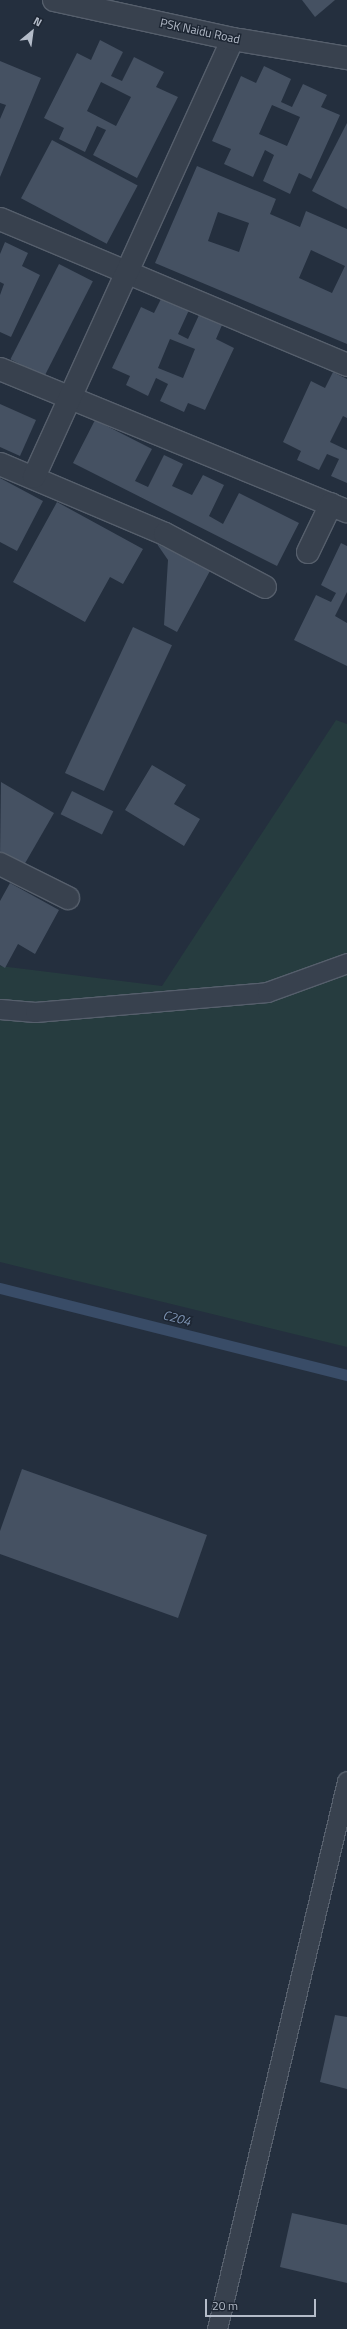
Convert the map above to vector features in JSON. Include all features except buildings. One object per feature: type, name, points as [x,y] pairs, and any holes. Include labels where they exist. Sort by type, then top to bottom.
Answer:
[{"type":"street","name":"PSK Naidu Road","points":[[54,0],[233,39],[347,58]]},
{"type":"street","points":[[34,477],[128,274],[233,39]]},
{"type":"street","points":[[0,219],[347,365]]},
{"type":"street","points":[[0,369],[70,399],[339,507],[308,552]]},
{"type":"street","points":[[0,464],[34,477],[165,534],[265,587]]},
{"type":"street","points":[[0,864],[68,898]]},
{"type":"lane","points":[[0,1009],[35,1012],[267,992],[347,963]]},
{"type":"lane","points":[[216,2329],[347,1781]]},
{"type":"green space","points":[[336,720],[347,724],[347,1347],[0,1262],[0,966],[162,986]]},
{"type":"waterway","name":"C204","points":[[0,1288],[347,1375]]}]
